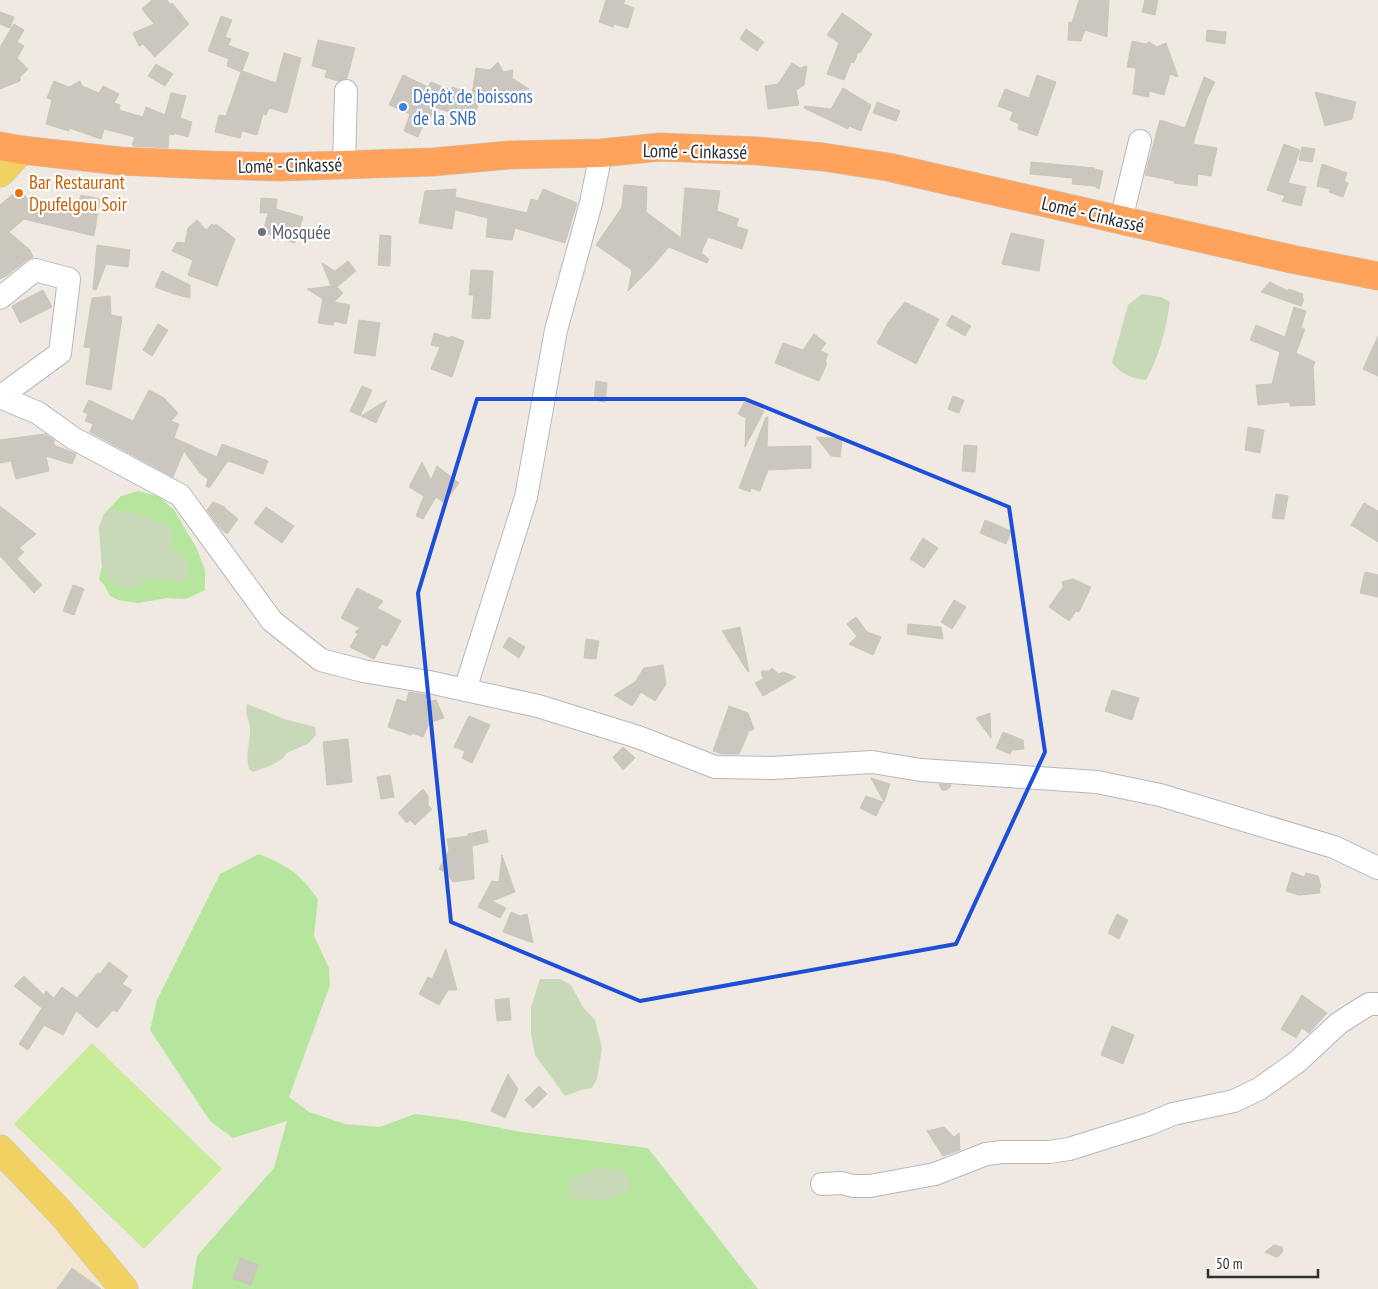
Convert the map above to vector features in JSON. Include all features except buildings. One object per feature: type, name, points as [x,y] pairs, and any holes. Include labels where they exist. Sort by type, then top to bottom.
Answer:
[{"type":"highway","name":"Lomé - Cinkassé","points":[[11,148],[120,161],[279,167],[433,162],[509,155],[601,153],[660,147],[758,151],[823,157],[897,169],[1296,260],[1378,276]]},
{"type":"main road","points":[[0,173],[11,148]]},
{"type":"main road","points":[[0,1149],[61,1213],[124,1289]]},
{"type":"street","points":[[344,164],[346,91]]},
{"type":"street","points":[[1121,220],[1140,141]]},
{"type":"street","points":[[465,690],[526,497],[556,330],[591,203],[601,153]]},
{"type":"street","points":[[0,298],[35,270],[69,279],[60,353],[0,397],[38,413],[73,438],[180,495],[272,620],[321,660],[362,671],[538,706],[655,743],[715,767],[772,768],[872,762],[921,770],[1097,782],[1160,795],[1334,847],[1378,868]]},
{"type":"street","points":[[822,1184],[842,1183],[853,1186],[870,1186],[935,1174],[986,1154],[1049,1152],[1069,1149],[1149,1124],[1173,1114],[1234,1101],[1260,1089],[1297,1062],[1339,1023],[1369,1004],[1378,1004]]},
{"type":"highlighted area","points":[[477,399],[745,399],[1009,507],[1045,752],[956,944],[640,1001],[451,922],[418,593]]},
{"type":"shaded area","points":[[0,1169],[73,1248],[107,1289],[0,1289]]},
{"type":"green space","points":[[1142,294],[1161,297],[1170,302],[1162,342],[1146,380],[1128,375],[1112,363],[1128,305]]},
{"type":"green space","points":[[138,491],[158,496],[174,510],[197,549],[205,570],[205,590],[186,599],[167,598],[138,603],[118,600],[110,596],[99,579],[102,566],[99,527],[104,514],[121,496]]},
{"type":"green space","points":[[110,510],[126,511],[141,515],[170,527],[174,550],[184,555],[190,574],[184,582],[150,578],[136,588],[124,588],[113,584],[106,577],[102,566],[99,527],[104,514]]},
{"type":"green space","points":[[247,704],[284,719],[315,727],[316,735],[309,743],[287,753],[282,759],[272,765],[253,772],[249,769],[248,763],[250,730],[246,712]]},
{"type":"green space","points":[[259,854],[286,867],[300,877],[318,900],[314,936],[329,968],[330,985],[289,1097],[309,1112],[345,1124],[380,1127],[415,1114],[454,1119],[521,1132],[648,1148],[758,1289],[192,1289],[197,1256],[274,1168],[287,1121],[233,1138],[210,1121],[150,1030],[157,1000],[220,874]]},
{"type":"green space","points":[[540,979],[560,979],[571,985],[583,1007],[595,1020],[602,1048],[597,1079],[592,1088],[565,1096],[535,1055],[531,1033],[531,1007]]},
{"type":"green space","points":[[92,1043],[222,1169],[144,1249],[14,1124]]},
{"type":"green space","points":[[601,1167],[620,1170],[628,1174],[630,1190],[616,1197],[600,1200],[568,1196],[571,1178]]},
{"type":"place","name":"Dépôt de boissons de la SNB","points":[[403,107]]},
{"type":"place","name":"Bar Restaurant Dpufelgou Soir","points":[[19,193]]},
{"type":"place","name":"Mosquée","points":[[262,232]]}]
